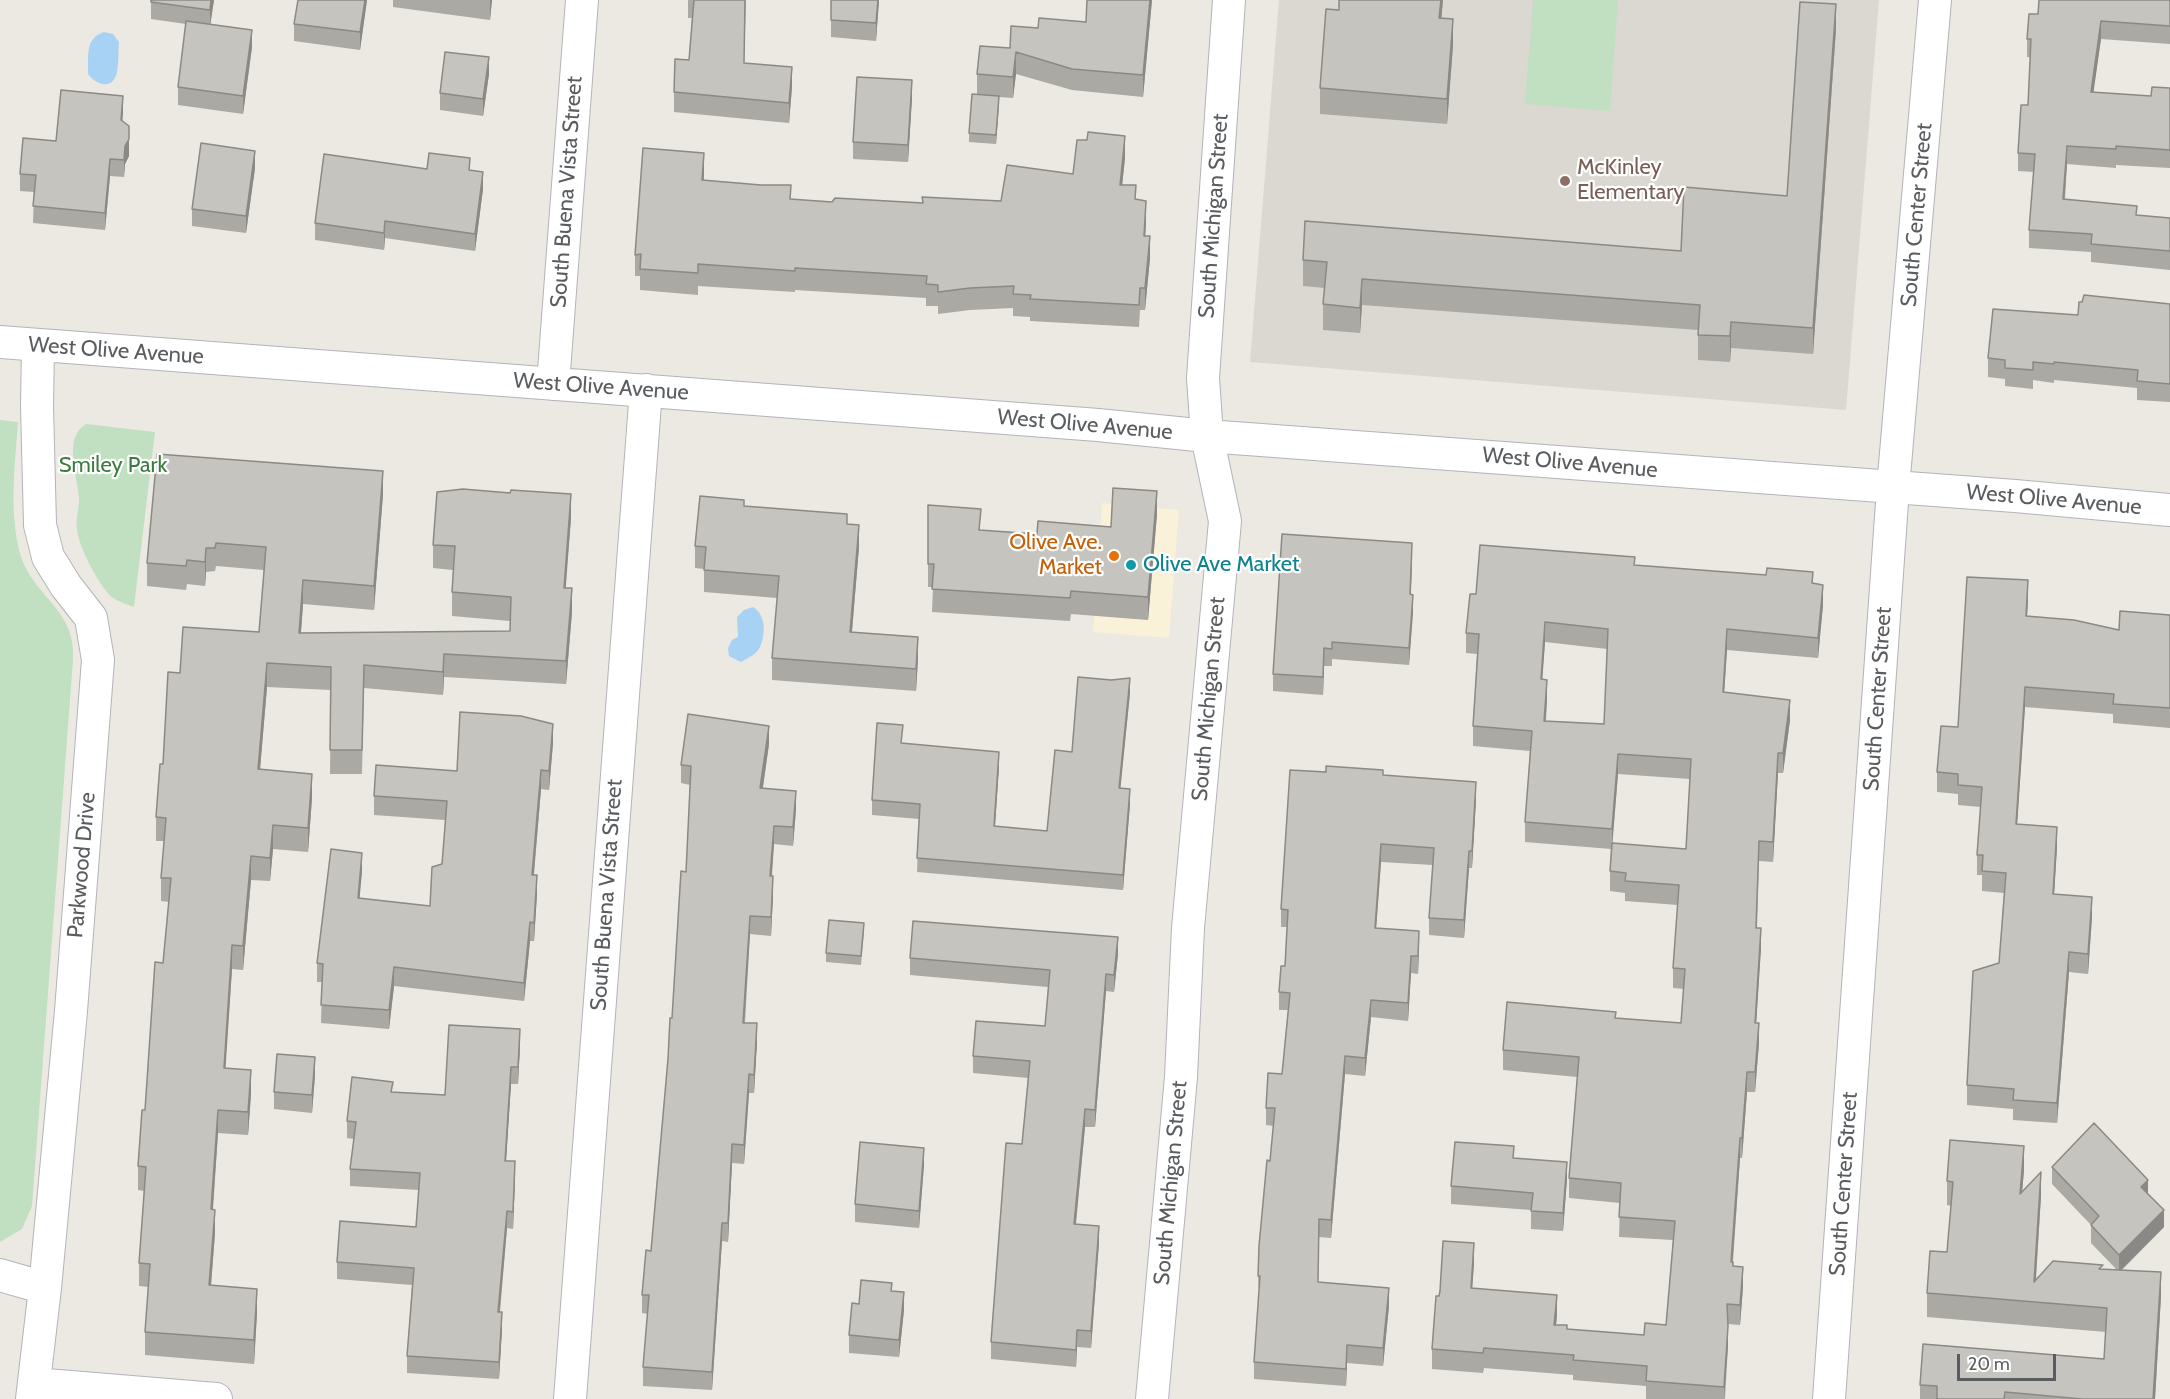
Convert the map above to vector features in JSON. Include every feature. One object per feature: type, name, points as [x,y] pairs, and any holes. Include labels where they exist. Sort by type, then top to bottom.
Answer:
[{"type":"street","name":"South Buena Vista Street","points":[[553,384],[582,0]]},
{"type":"street","name":"South Michigan Street","points":[[1152,1399],[1181,1077],[1190,905],[1225,521],[1208,436],[1203,378],[1229,0]]},
{"type":"street","name":"South Center Street","points":[[1829,1399],[1893,488],[1935,0]]},
{"type":"street","name":"West Olive Avenue","points":[[0,342],[646,390],[2170,510]]},
{"type":"street","name":"Parkwood Drive","points":[[33,1392],[71,1011],[98,660],[91,618],[66,586],[48,557],[39,525],[38,345]]},
{"type":"street","name":"South Buena Vista Street","points":[[570,1399],[646,390]]},
{"type":"street","points":[[0,1275],[45,1288]]},
{"type":"street","points":[[33,1392],[216,1399]]},
{"type":"shaded area","name":"McKinley Elementary","points":[[1279,0],[1879,0],[1846,410],[1250,362]]},
{"type":"shaded area","points":[[1102,503],[1179,510],[1169,638],[1093,632]]},
{"type":"green space","points":[[1533,0],[1618,0],[1610,111],[1525,104]]},
{"type":"green space","name":"Smiley Park","points":[[0,420],[18,422],[14,519],[21,557],[33,580],[58,611],[68,628],[73,660],[32,1206],[22,1229],[0,1242]]},
{"type":"green space","name":"Smiley Park","points":[[86,424],[155,432],[134,607],[113,598],[108,593],[90,566],[78,536],[79,497],[73,447],[79,430]]},
{"type":"water","points":[[104,32],[113,34],[119,42],[117,72],[112,82],[108,84],[96,81],[88,74],[90,44],[93,39]]},
{"type":"water","points":[[753,607],[763,619],[763,636],[757,652],[741,662],[729,656],[728,648],[732,640],[738,637],[737,617],[744,610]]},
{"type":"building","points":[[151,0],[211,0],[210,10],[151,2]]},
{"type":"building","points":[[298,0],[365,0],[360,32],[294,24]]},
{"type":"building","points":[[694,0],[745,0],[744,63],[792,67],[789,103],[674,92],[675,59],[689,60]]},
{"type":"building","points":[[831,0],[878,0],[876,23],[831,20]]},
{"type":"building","points":[[1087,0],[1150,0],[1143,75],[1072,69],[1016,52],[1013,77],[977,74],[980,46],[1010,48],[1011,26],[1038,28],[1039,18],[1086,22]]},
{"type":"building","points":[[1339,0],[1441,0],[1439,18],[1453,19],[1447,99],[1320,88],[1326,9],[1339,10]]},
{"type":"building","points":[[2039,0],[2170,0],[2170,26],[2101,21],[2091,92],[2151,96],[2152,87],[2170,88],[2170,150],[2116,146],[2116,149],[2067,146],[2063,199],[2137,206],[2136,215],[2170,218],[2170,251],[2091,244],[2092,234],[2029,230],[2035,154],[2018,153],[2021,105],[2028,105],[2031,39],[2027,39],[2029,14],[2038,14]]},
{"type":"building","points":[[1800,2],[1836,4],[1813,328],[1731,322],[1730,336],[1698,335],[1700,305],[1362,279],[1360,308],[1323,304],[1327,262],[1303,260],[1305,221],[1681,251],[1684,187],[1787,196]]},
{"type":"building","points":[[186,21],[252,30],[243,96],[178,87]]},
{"type":"building","points":[[445,52],[489,57],[483,99],[440,93]]},
{"type":"building","points":[[857,77],[912,80],[908,145],[853,142]]},
{"type":"building","points":[[61,90],[123,96],[121,120],[129,126],[129,139],[125,146],[124,160],[110,159],[105,213],[33,206],[36,175],[20,174],[23,138],[56,141]]},
{"type":"building","points":[[972,94],[999,96],[996,135],[969,133]]},
{"type":"building","points":[[1088,132],[1125,136],[1120,185],[1136,185],[1135,199],[1146,201],[1144,236],[1150,236],[1145,288],[1140,288],[1139,305],[1030,299],[1031,295],[1013,294],[1014,286],[938,292],[938,285],[926,284],[927,276],[795,268],[795,271],[698,264],[698,273],[640,269],[641,254],[635,255],[643,148],[704,153],[702,180],[791,185],[790,199],[832,202],[835,198],[923,203],[922,197],[1001,201],[1007,165],[1073,174],[1077,140],[1087,140]]},
{"type":"building","points":[[201,143],[255,151],[246,216],[192,209]]},
{"type":"building","points":[[429,153],[470,158],[469,170],[483,172],[475,234],[385,221],[384,233],[315,223],[324,154],[427,169]]},
{"type":"building","points":[[2084,295],[2170,304],[2170,384],[2137,381],[2138,370],[2054,362],[2054,364],[2033,362],[2033,370],[2005,368],[2005,360],[1988,358],[1993,309],[2078,315],[2079,302],[2082,302]]},
{"type":"building","points":[[157,454],[383,471],[374,586],[303,580],[299,633],[510,631],[511,597],[452,592],[455,546],[433,545],[437,492],[463,489],[510,493],[511,490],[571,494],[564,588],[572,588],[566,661],[444,654],[443,672],[364,665],[362,750],[330,750],[331,667],[267,663],[258,769],[312,774],[308,828],[273,825],[270,858],[251,856],[243,946],[232,945],[224,1068],[251,1070],[248,1112],[218,1110],[211,1209],[215,1210],[209,1285],[257,1289],[254,1340],[145,1332],[150,1264],[139,1263],[146,1167],[138,1166],[142,1110],[145,1110],[155,962],[163,963],[171,878],[161,878],[166,818],[156,817],[160,764],[163,764],[168,672],[180,673],[183,627],[259,632],[266,547],[216,543],[215,548],[206,548],[205,562],[187,560],[186,566],[147,563]]},
{"type":"building","points":[[1113,488],[1157,491],[1148,597],[1071,591],[1070,598],[932,589],[934,564],[928,564],[928,505],[981,509],[979,530],[1037,534],[1038,521],[1111,527]]},
{"type":"building","points":[[700,496],[744,500],[744,506],[847,514],[847,524],[859,525],[850,632],[918,637],[916,669],[772,658],[779,576],[704,570],[706,547],[695,546]]},
{"type":"building","points":[[1282,534],[1412,543],[1410,594],[1413,595],[1409,648],[1332,642],[1332,649],[1324,648],[1323,677],[1273,674]]},
{"type":"building","points":[[1480,545],[1635,557],[1634,565],[1766,575],[1767,568],[1813,572],[1812,583],[1823,585],[1818,638],[1727,629],[1723,692],[1790,700],[1783,753],[1778,753],[1773,842],[1759,841],[1756,928],[1761,928],[1755,1023],[1759,1023],[1755,1072],[1747,1072],[1731,1262],[1733,1266],[1743,1267],[1740,1305],[1727,1304],[1724,1387],[1646,1381],[1647,1366],[1573,1360],[1574,1355],[1484,1348],[1483,1353],[1432,1349],[1436,1296],[1439,1296],[1440,1291],[1443,1241],[1474,1243],[1471,1288],[1557,1295],[1554,1325],[1567,1325],[1567,1329],[1644,1335],[1645,1323],[1666,1325],[1675,1221],[1619,1217],[1621,1183],[1569,1178],[1579,1057],[1503,1050],[1507,1002],[1616,1012],[1615,1018],[1681,1023],[1685,969],[1673,968],[1679,885],[1625,881],[1626,873],[1610,871],[1612,843],[1686,849],[1691,759],[1618,754],[1612,829],[1525,822],[1532,731],[1473,726],[1479,634],[1466,633],[1470,594],[1476,594]],"holes":[[[1545,622],[1608,629],[1604,724],[1544,721],[1547,680],[1541,679]]]},
{"type":"building","points":[[1967,577],[2028,580],[2026,616],[2074,620],[2119,630],[2120,611],[2170,615],[2170,708],[2113,704],[2114,694],[2025,687],[2016,824],[2057,827],[2053,894],[2092,897],[2088,954],[2069,952],[2057,1103],[2013,1100],[2014,1089],[1967,1085],[1973,971],[1999,963],[2006,873],[1982,871],[1983,855],[1977,855],[1982,787],[1958,785],[1958,774],[1937,772],[1941,726],[1958,727]]},
{"type":"building","points":[[1078,677],[1111,680],[1130,678],[1119,788],[1130,789],[1123,875],[917,858],[920,804],[872,800],[877,723],[903,725],[901,743],[999,752],[994,826],[1047,831],[1055,750],[1072,752]]},
{"type":"building","points":[[460,712],[521,716],[553,724],[549,771],[541,770],[532,875],[537,875],[534,923],[530,922],[524,983],[394,967],[389,1010],[321,1005],[323,964],[317,963],[331,849],[362,853],[358,898],[430,906],[432,867],[442,864],[447,801],[374,796],[376,765],[457,771]]},
{"type":"building","points":[[688,714],[769,726],[760,788],[796,791],[793,827],[774,826],[770,876],[773,876],[771,917],[750,916],[743,1023],[757,1023],[754,1075],[749,1074],[744,1145],[732,1144],[728,1223],[722,1223],[712,1372],[643,1367],[649,1295],[642,1295],[646,1250],[651,1251],[670,1018],[672,1018],[681,871],[686,872],[691,766],[681,765]]},
{"type":"building","points":[[1326,766],[1383,770],[1383,775],[1476,782],[1472,851],[1469,851],[1464,920],[1429,918],[1434,848],[1381,844],[1375,928],[1419,931],[1418,956],[1411,956],[1408,1003],[1371,1000],[1365,1058],[1345,1056],[1331,1220],[1319,1219],[1318,1282],[1389,1288],[1383,1348],[1347,1345],[1346,1369],[1254,1362],[1260,1276],[1258,1276],[1259,1246],[1267,1160],[1270,1161],[1275,1108],[1266,1108],[1268,1073],[1282,1074],[1290,993],[1279,992],[1281,966],[1285,966],[1288,910],[1281,909],[1290,770],[1326,772]]},
{"type":"building","points":[[829,920],[864,923],[861,956],[826,953]]},
{"type":"building","points":[[913,921],[1118,937],[1114,975],[1106,974],[1095,1110],[1085,1109],[1074,1224],[1099,1226],[1091,1331],[1077,1330],[1076,1350],[991,1342],[1006,1143],[1022,1144],[1030,1061],[973,1056],[976,1021],[1045,1026],[1050,970],[910,958]]},
{"type":"building","points":[[449,1025],[520,1029],[518,1067],[511,1067],[505,1161],[515,1161],[513,1212],[507,1211],[498,1312],[502,1312],[499,1362],[407,1356],[414,1268],[337,1262],[340,1221],[416,1227],[420,1173],[350,1169],[356,1122],[347,1121],[352,1077],[393,1082],[391,1092],[445,1095]]},
{"type":"building","points":[[277,1054],[315,1057],[312,1095],[274,1092]]},
{"type":"building","points":[[2094,1123],[2148,1180],[2141,1187],[2164,1210],[2119,1255],[2091,1225],[2099,1216],[2052,1167]]},
{"type":"building","points":[[1950,1140],[2024,1146],[2020,1194],[2041,1172],[2034,1282],[2053,1261],[2103,1265],[2099,1269],[2161,1272],[2153,1399],[2082,1399],[2005,1392],[2004,1399],[1937,1399],[1937,1386],[1920,1385],[1923,1344],[2104,1359],[2107,1308],[1927,1293],[1930,1251],[1947,1252],[1953,1182],[1947,1181]]},
{"type":"building","points":[[860,1142],[924,1148],[919,1211],[855,1204]]},
{"type":"building","points":[[1455,1142],[1514,1146],[1513,1158],[1567,1162],[1563,1213],[1531,1211],[1533,1193],[1451,1186]]},
{"type":"building","points":[[861,1280],[892,1283],[891,1291],[904,1292],[899,1340],[849,1335],[852,1303],[859,1304]]},
{"type":"place","name":"McKinley Elementary","points":[[1565,181]]},
{"type":"place","name":"Olive Ave. Market","points":[[1114,556]]},
{"type":"place","name":"Olive Ave Market","points":[[1131,565]]}]
